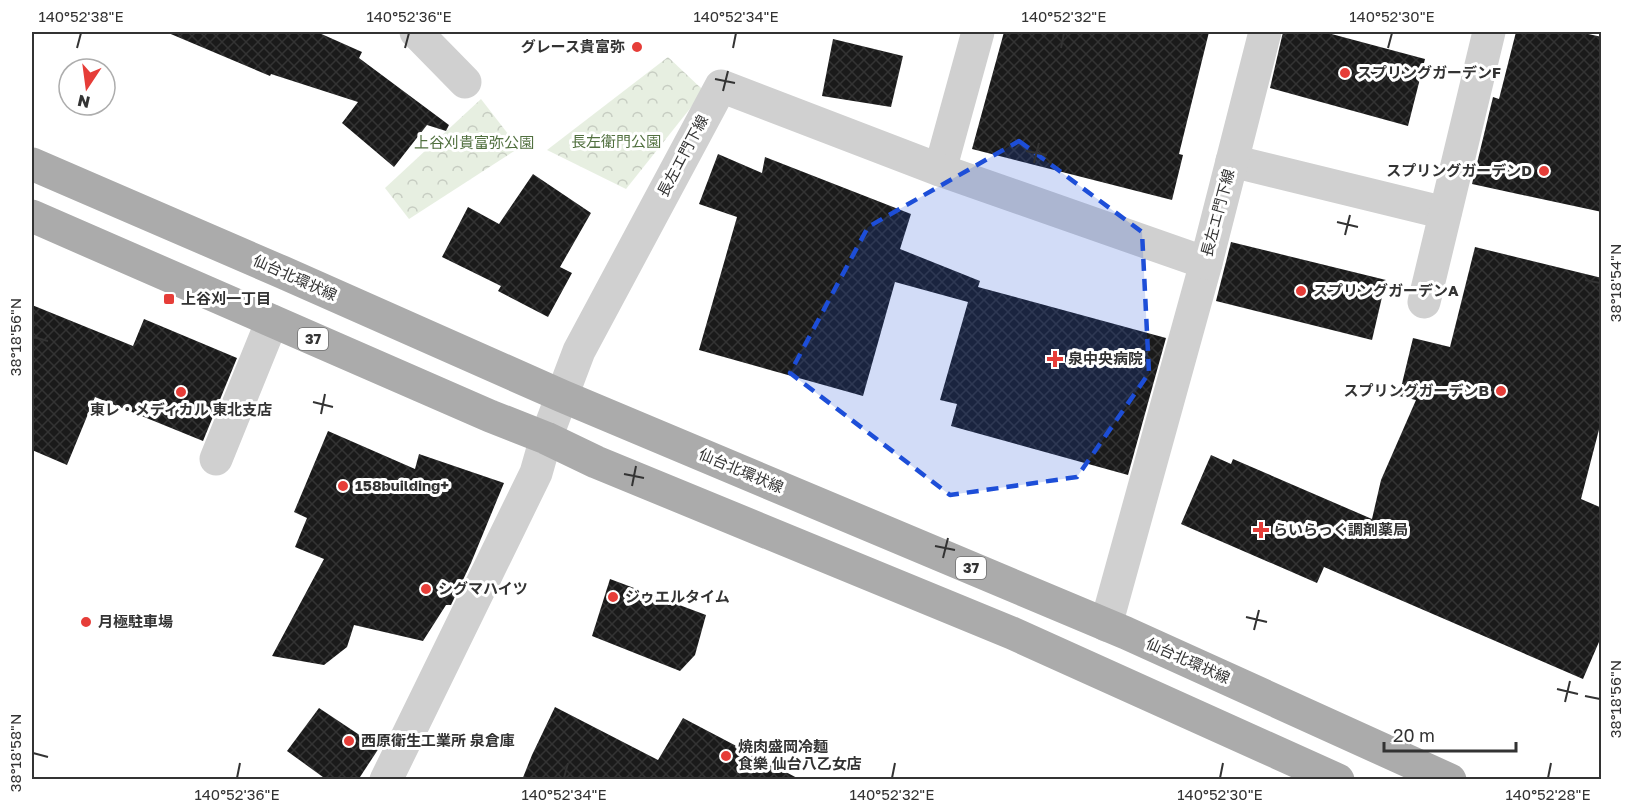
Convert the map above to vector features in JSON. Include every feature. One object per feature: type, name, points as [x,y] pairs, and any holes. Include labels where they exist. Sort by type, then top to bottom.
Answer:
[{"type":"main road","name":"仙台北環状線","points":[[32,164],[562,396],[1107,625],[1450,780]]},
{"type":"main road","name":"37","points":[[32,216],[490,416],[546,438],[596,462],[1012,633],[1338,780]]},
{"type":"street","points":[[416,32],[465,82]]},
{"type":"street","points":[[940,170],[978,32]]},
{"type":"street","name":"長左エ門下線","points":[[386,780],[536,473],[546,438],[579,351],[721,86],[940,170],[1206,263],[1265,32]]},
{"type":"street","points":[[1424,302],[1488,32]]},
{"type":"street","points":[[1232,161],[1445,213]]},
{"type":"street","points":[[1107,625],[1206,263]]},
{"type":"street","points":[[216,459],[272,321]]},
{"type":"highlighted area","points":[[1019,141],[1142,232],[1149,373],[1077,477],[950,495],[790,373],[868,227]]},
{"type":"green space","name":"長左衛門公園","points":[[668,57],[704,91],[626,189],[547,150]]},
{"type":"green space","name":"上谷刈貴富弥公園","points":[[481,99],[519,148],[409,219],[385,188]]},
{"type":"building","points":[[166,32],[317,32],[362,52],[359,58],[449,125],[446,131],[427,125],[394,167],[342,123],[358,102],[271,74],[270,76]]},
{"type":"building","points":[[1004,32],[1209,32],[1179,154],[1183,155],[1172,200],[972,149]]},
{"type":"building","name":"スプリングガーデンF","points":[[1283,32],[1324,32],[1425,59],[1408,126],[1270,88]]},
{"type":"building","points":[[1516,32],[1579,32],[1602,37],[1602,212],[1472,184],[1493,97],[1499,99]]},
{"type":"building","points":[[833,39],[903,56],[891,107],[822,96]]},
{"type":"building","points":[[718,154],[762,173],[765,157],[911,214],[900,249],[980,281],[978,287],[1166,338],[1128,475],[951,426],[957,404],[940,400],[968,302],[895,282],[863,396],[699,350],[737,217],[699,204]]},
{"type":"building","points":[[533,174],[591,213],[560,267],[572,273],[548,317],[498,291],[501,286],[442,257],[468,207],[499,224]]},
{"type":"building","name":"スプリングガーデンA","points":[[1231,242],[1386,280],[1372,340],[1216,301]]},
{"type":"building","points":[[1475,247],[1602,278],[1602,418],[1581,499],[1602,508],[1602,635],[1583,679],[1324,567],[1317,583],[1181,524],[1211,455],[1231,464],[1233,459],[1372,519],[1381,480],[1416,400],[1399,396],[1413,338],[1450,347]]},
{"type":"building","points":[[32,305],[133,346],[144,319],[237,358],[203,441],[95,397],[67,465],[32,450]]},
{"type":"building","points":[[328,431],[415,469],[419,454],[504,483],[451,605],[446,605],[423,641],[354,625],[347,647],[324,665],[272,656],[324,559],[295,547],[307,518],[294,512]]},
{"type":"building","points":[[610,579],[706,615],[695,655],[680,671],[592,636]]},
{"type":"building","points":[[555,707],[658,760],[683,718],[801,780],[522,780]]},
{"type":"building","points":[[319,708],[379,748],[358,780],[327,780],[287,751]]},
{"type":"place","name":"グレース貴富弥","points":[[637,47]]},
{"type":"place","name":"スプリングガーデンF","points":[[1345,73]]},
{"type":"place","name":"スプリングガーデンD","points":[[1544,171]]},
{"type":"place","name":"スプリングガーデンA","points":[[1301,291]]},
{"type":"place","name":"上谷刈一丁目","points":[[169,299]]},
{"type":"place","name":"泉中央病院","points":[[1055,359]]},
{"type":"place","name":"スプリングガーデンB","points":[[1501,391]]},
{"type":"place","name":"東レ・メディカル 東北支店","points":[[181,392]]},
{"type":"place","name":"158building+","points":[[343,486]]},
{"type":"place","name":"らいらっく調剤薬局","points":[[1261,530]]},
{"type":"place","name":"シグマハイツ","points":[[426,589]]},
{"type":"place","name":"ジゥエルタイム","points":[[613,597]]},
{"type":"place","name":"月極駐車場","points":[[86,622]]},
{"type":"place","name":"西原衛生工業所 泉倉庫","points":[[349,741]]},
{"type":"place","name":"焼肉盛岡冷麺 食樂 仙台八乙女店","points":[[726,756]]}]
